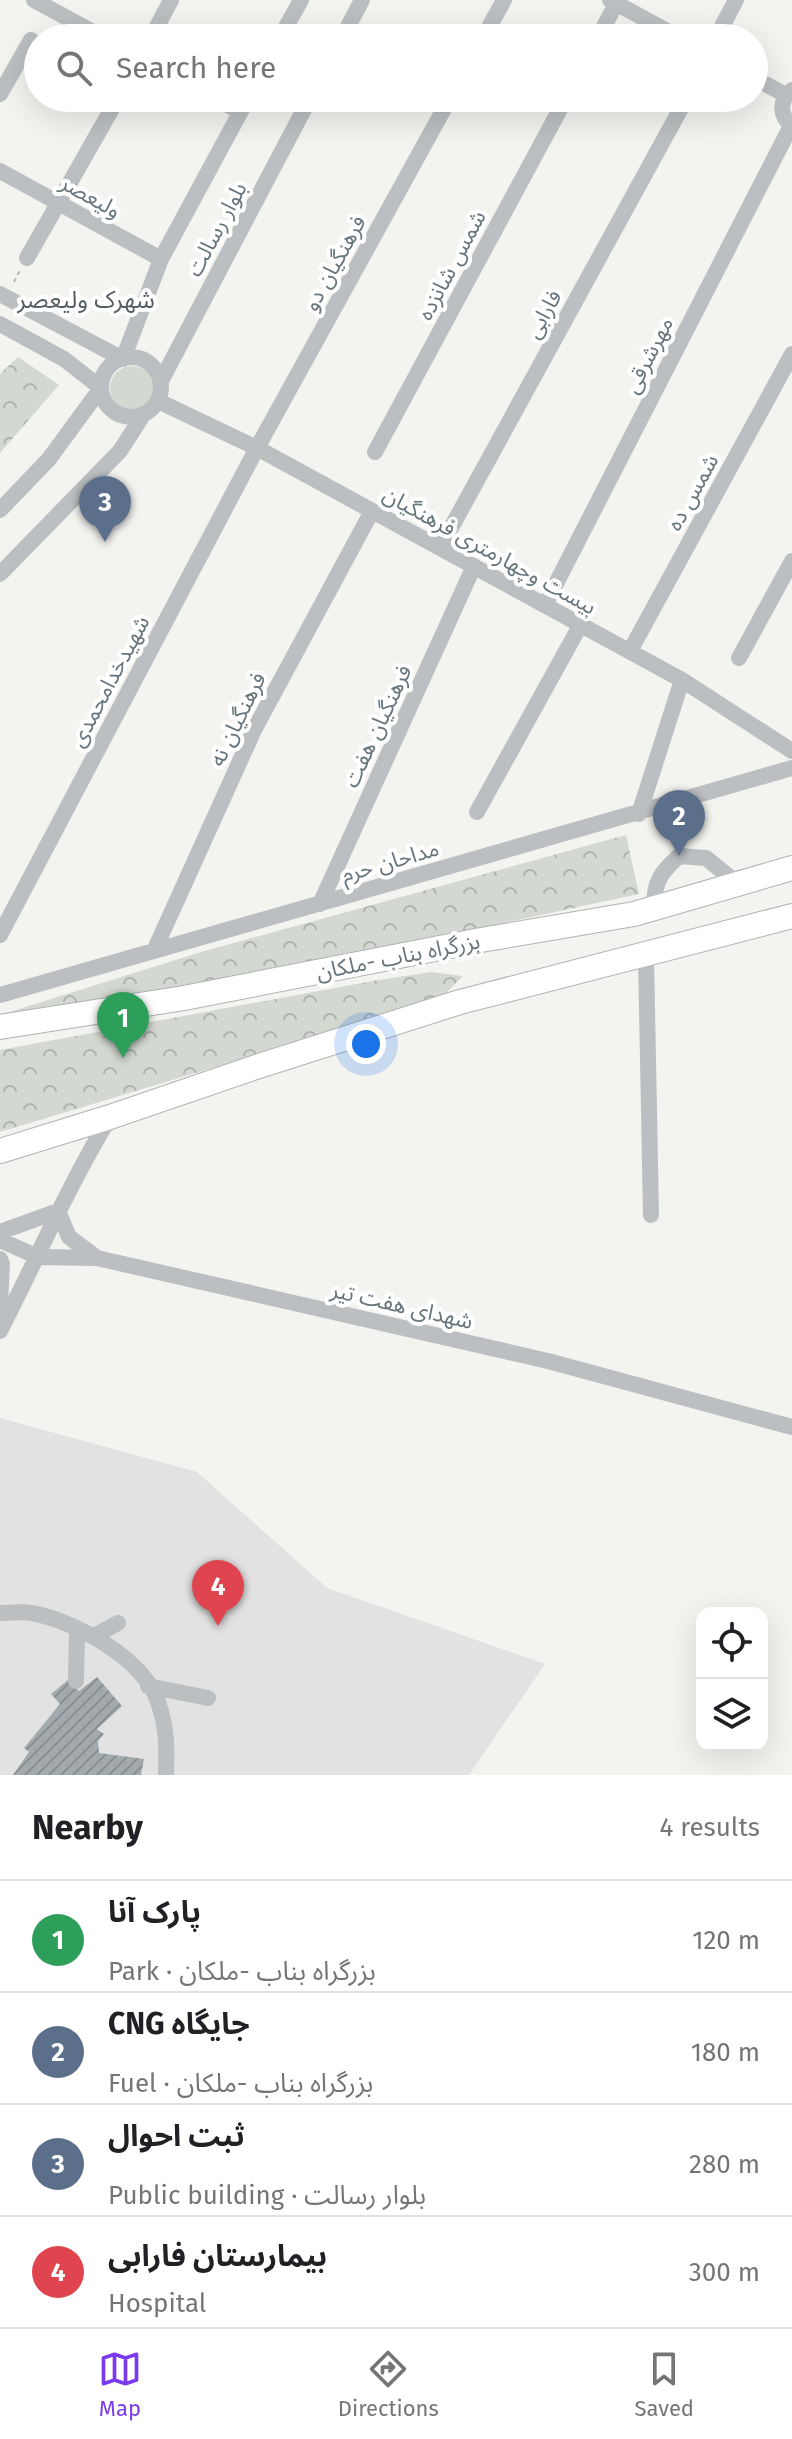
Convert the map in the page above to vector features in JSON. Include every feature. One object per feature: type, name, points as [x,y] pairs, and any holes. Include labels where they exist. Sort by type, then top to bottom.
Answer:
[{"type":"highway","name":"بزرگراه بناب -ملکان","points":[[0,1027],[184,998],[481,940],[634,914],[792,868]]},
{"type":"highway","points":[[0,1151],[460,1002],[792,916]]},
{"type":"street","points":[[158,24],[171,0]]},
{"type":"street","points":[[288,24],[301,0]]},
{"type":"street","points":[[349,24],[362,0]]},
{"type":"street","points":[[491,24],[504,0]]},
{"type":"street","points":[[723,24],[736,0]]},
{"type":"street","points":[[604,24],[615,1],[655,24]]},
{"type":"street","points":[[45,3],[80,24]]},
{"type":"street","points":[[0,94],[24,52]]},
{"type":"street","points":[[768,84],[789,93],[782,108],[783,115],[792,126]]},
{"type":"street","points":[[27,258],[110,112]]},
{"type":"street","name":"بلوار رسالت","points":[[123,359],[161,259],[240,112]]},
{"type":"street","name":"بلوار رسالت","points":[[161,381],[303,112]]},
{"type":"street","name":"فرهنگیان دو","points":[[257,448],[442,112]]},
{"type":"street","name":"شمس شانزده","points":[[375,452],[558,112]]},
{"type":"street","name":"فارابی","points":[[440,548],[679,112]]},
{"type":"street","name":"مهرشرقی","points":[[545,605],[792,126]]},
{"type":"street","name":"ولیعصر","points":[[0,171],[161,259]]},
{"type":"street","points":[[0,574],[120,451],[143,415],[158,401],[161,391],[157,372],[143,359],[123,359],[2,296]]},
{"type":"street","points":[[0,324],[64,359],[101,388],[108,406],[115,413],[124,417],[143,415]]},
{"type":"street","name":"شمس ده","points":[[630,651],[792,354]]},
{"type":"street","points":[[0,510],[49,459],[101,388],[108,369],[123,359]]},
{"type":"street","name":"بیست وچهارمتری فرهنگیان","points":[[158,401],[257,448],[630,651],[682,680],[792,751]]},
{"type":"street","name":"شهیدخدامحمدی","points":[[0,935],[257,448]]},
{"type":"street","name":"فرهنگیان نه","points":[[154,951],[254,730],[372,511]]},
{"type":"street","points":[[739,658],[792,561]]},
{"type":"street","name":"فرهنگیان هفت","points":[[320,904],[474,566]]},
{"type":"street","points":[[477,812],[581,624]]},
{"type":"street","points":[[639,814],[682,680]]},
{"type":"street","name":"مداحان حرم","points":[[0,995],[792,768]]},
{"type":"street","points":[[654,908],[654,889],[663,870],[679,856],[706,858],[738,884]]},
{"type":"street","points":[[646,955],[651,1215]]},
{"type":"street","points":[[0,1331],[82,1163],[110,1117]]},
{"type":"street","points":[[0,1232],[58,1211]]},
{"type":"street","points":[[58,1211],[69,1237],[97,1258]]},
{"type":"street","name":"شهدای هفت تیر","points":[[0,1240],[38,1257],[97,1258],[548,1361],[792,1427]]},
{"type":"street","points":[[0,1259],[0,1304]]},
{"type":"street","points":[[0,1613],[29,1612],[77,1628],[94,1636],[134,1666],[157,1698],[167,1736],[166,1775]]},
{"type":"street","points":[[94,1636],[118,1623]]},
{"type":"street","points":[[76,1681],[77,1628]]},
{"type":"street","points":[[148,1686],[208,1698]]},
{"type":"path","points":[[2,296],[27,258]]},
{"type":"shaded area","points":[[0,1418],[197,1472],[327,1588],[545,1664],[469,1775],[0,1775]]},
{"type":"green space","points":[[18,357],[59,385],[0,453],[0,374]]},
{"type":"green space","points":[[132,366],[148,372],[154,388],[148,404],[132,410],[116,404],[110,388],[116,372]]},
{"type":"green space","points":[[626,835],[639,894],[182,992],[0,1015],[201,952]]},
{"type":"green space","points":[[431,972],[463,976],[444,995],[0,1132],[0,1050]]},
{"type":"building","points":[[97,1677],[122,1706],[97,1729],[104,1734],[98,1741],[99,1753],[144,1759],[141,1775],[13,1775],[29,1752],[24,1748],[60,1704],[51,1694],[68,1680],[79,1691]]},
{"type":"place","name":"ثبت احوال","points":[[105,542]]},
{"type":"place","name":"CNG جایگاه","points":[[679,856]]},
{"type":"place","name":"پارک آنا","points":[[123,1058]]},
{"type":"place","name":"بیمارستان فارابی","points":[[218,1626]]},
{"type":"district","name":"شهرک ولیعصر","points":[[86,300]]}]
